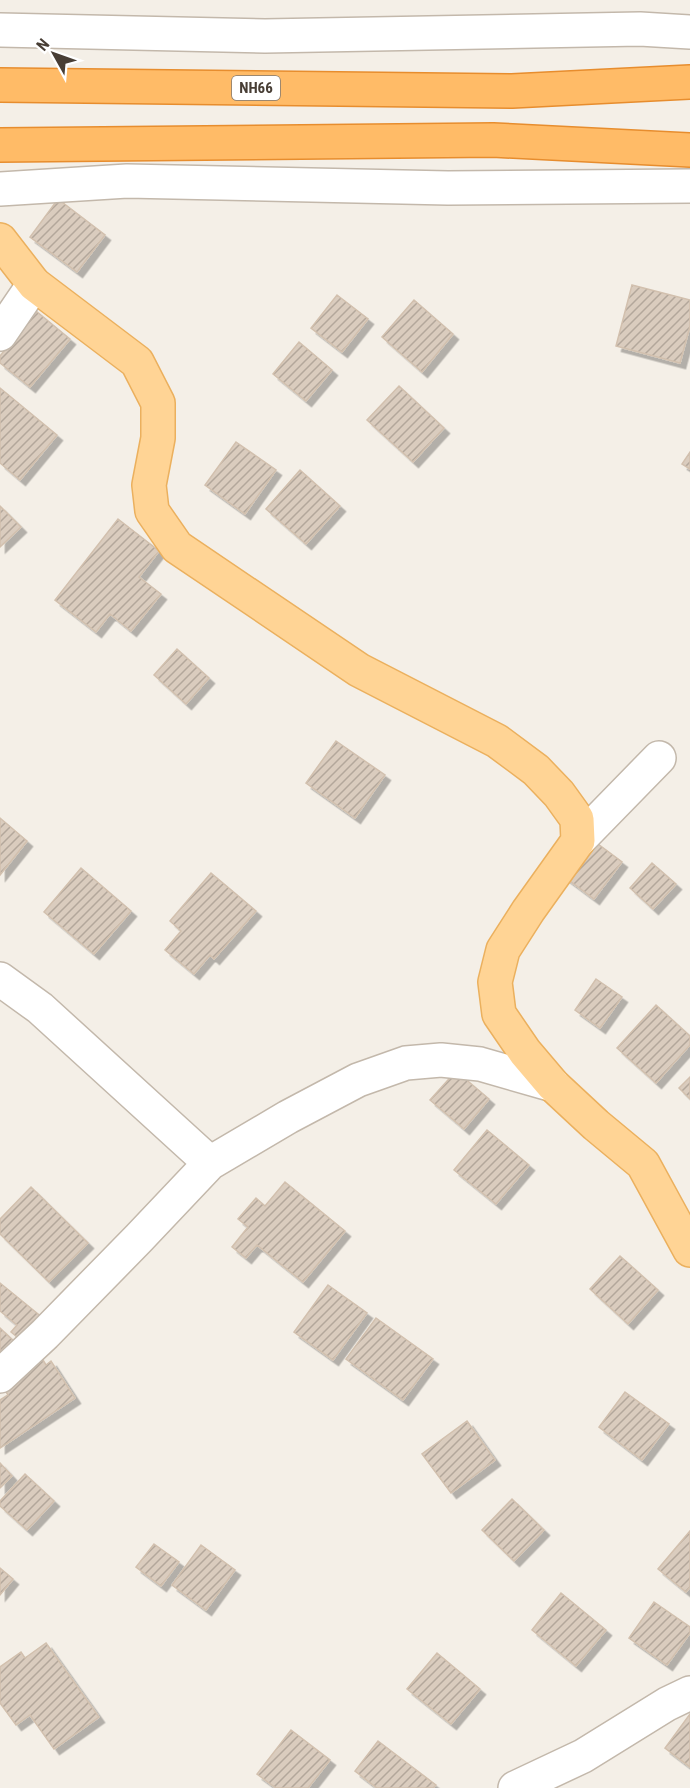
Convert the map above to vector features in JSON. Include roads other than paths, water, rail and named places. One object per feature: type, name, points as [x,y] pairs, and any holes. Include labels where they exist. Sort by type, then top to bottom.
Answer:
[{"type":"highway","name":"NH66","points":[[0,86],[512,91],[690,82]]},
{"type":"highway","points":[[0,145],[493,140],[690,150]]},
{"type":"main road","points":[[0,240],[34,284],[137,362],[158,404],[158,438],[149,485],[152,512],[177,547],[359,670],[496,741],[536,770],[577,819],[578,841],[503,950],[495,982],[499,1014],[525,1052],[553,1085],[643,1164],[690,1250]]},
{"type":"street","points":[[0,30],[265,36],[640,29],[690,32]]},
{"type":"street","points":[[0,189],[127,182],[448,188],[690,186]]},
{"type":"street","points":[[0,334],[34,284]]},
{"type":"street","points":[[578,841],[659,758]]},
{"type":"street","points":[[0,979],[40,1008],[210,1163]]},
{"type":"street","points":[[0,1376],[45,1334],[210,1163],[358,1080],[406,1063],[441,1060],[480,1065],[553,1085]]},
{"type":"street","points":[[515,1788],[583,1756],[667,1704],[690,1693]]}]
